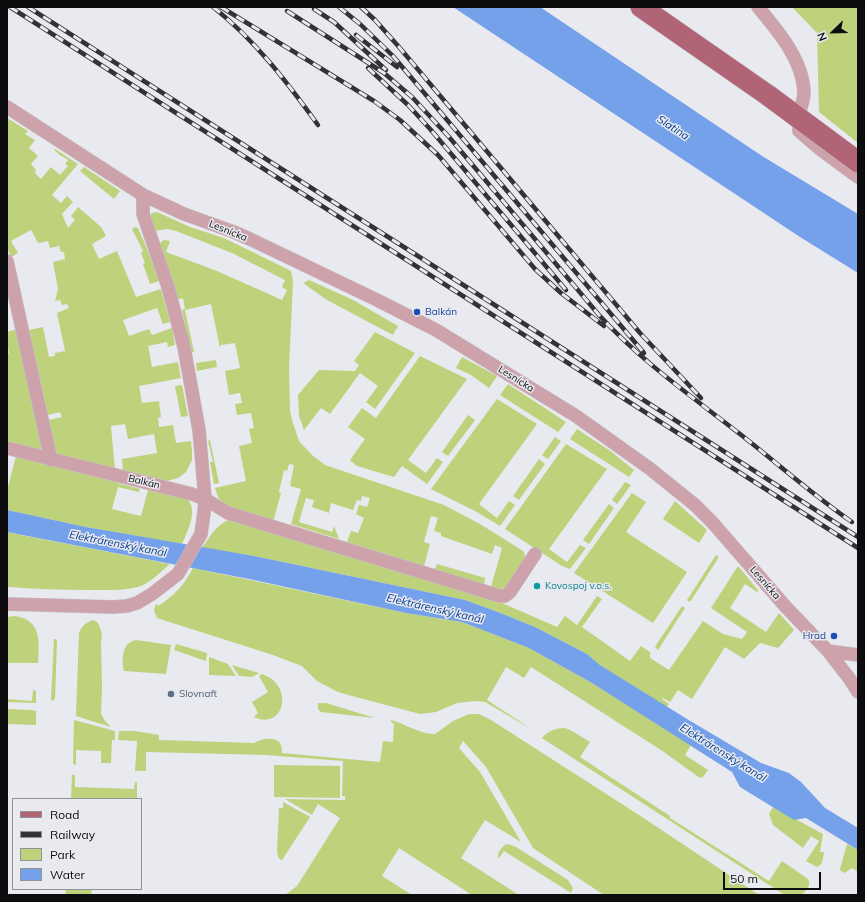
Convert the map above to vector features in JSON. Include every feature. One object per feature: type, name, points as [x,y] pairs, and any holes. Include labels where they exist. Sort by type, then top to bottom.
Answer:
[{"type":"main road","points":[[641,7],[769,96],[858,162]]},
{"type":"street","points":[[758,7],[784,41],[800,70],[804,93],[799,116],[799,132],[858,177]]},
{"type":"street","name":"Lesnícka","points":[[7,107],[143,195],[184,214],[246,237],[377,300],[461,345],[583,421],[649,468],[695,505],[712,522],[785,606],[828,651]]},
{"type":"street","points":[[7,604],[127,606],[137,603],[152,594],[178,574],[201,534],[205,499],[199,430],[184,347],[168,287],[142,214],[143,195]]},
{"type":"street","points":[[7,262],[51,460]]},
{"type":"street","name":"Balkán","points":[[7,448],[176,490],[205,499],[228,513],[500,596],[505,596],[510,592],[535,554]]},
{"type":"street","points":[[828,651],[858,655]]},
{"type":"street","points":[[828,651],[846,673],[858,692]]},
{"type":"green space","points":[[792,7],[858,7],[858,143],[819,112],[817,33]]},
{"type":"green space","points":[[7,118],[28,131],[25,134],[35,140],[29,148],[38,156],[31,164],[36,170],[35,173],[41,179],[51,167],[60,175],[68,166],[65,164],[68,160],[61,156],[54,150],[55,149],[78,164],[52,195],[61,203],[67,196],[73,202],[62,214],[68,228],[75,220],[71,216],[78,207],[101,227],[106,236],[92,244],[99,259],[117,251],[136,297],[161,289],[170,322],[163,324],[157,308],[123,320],[129,336],[149,329],[152,335],[172,328],[175,345],[168,347],[167,342],[148,346],[152,367],[178,362],[181,378],[139,386],[142,403],[159,401],[161,417],[158,418],[159,427],[173,425],[176,443],[191,441],[192,460],[186,472],[178,478],[167,481],[123,473],[122,459],[157,453],[154,434],[128,439],[125,424],[111,426],[115,470],[57,454],[55,451],[49,420],[62,417],[60,412],[48,415],[29,330],[43,327],[49,357],[55,356],[55,353],[65,351],[57,313],[69,308],[67,304],[62,305],[60,300],[55,301],[58,289],[53,262],[65,259],[64,252],[61,252],[59,246],[50,248],[48,241],[38,243],[31,230],[11,241],[18,253],[11,257],[7,247]]},
{"type":"green space","points":[[84,167],[120,191],[114,199],[80,171]]},
{"type":"green space","points":[[157,212],[190,227],[224,238],[291,271],[293,282],[289,367],[290,411],[299,441],[312,455],[325,465],[444,505],[480,524],[520,549],[524,552],[525,558],[505,591],[491,587],[502,548],[495,545],[492,554],[441,536],[441,533],[434,531],[438,518],[431,516],[424,542],[430,544],[424,566],[347,542],[351,531],[358,533],[364,518],[356,514],[359,505],[367,507],[370,498],[362,496],[361,501],[357,500],[353,510],[331,503],[329,513],[312,507],[314,500],[306,498],[299,522],[332,532],[334,526],[339,539],[291,524],[301,489],[290,486],[294,465],[289,464],[287,471],[284,470],[279,492],[281,493],[273,522],[224,505],[218,497],[215,488],[246,481],[239,446],[252,443],[249,429],[254,428],[251,413],[237,415],[235,404],[242,403],[240,393],[229,395],[225,371],[240,368],[235,343],[221,345],[220,348],[211,304],[185,310],[194,352],[191,352],[182,310],[185,309],[183,298],[176,300],[159,246],[164,240],[170,241],[166,252],[217,271],[282,300],[287,290],[282,287],[285,280],[232,253],[176,231],[167,229],[154,231],[150,216],[152,213]]},
{"type":"green space","points":[[135,227],[138,228],[159,281],[150,284],[143,264],[145,263],[141,253],[143,251],[132,229]]},
{"type":"green space","points":[[309,280],[353,300],[398,326],[393,335],[327,300],[303,283]]},
{"type":"green space","points":[[17,329],[42,448],[37,451],[7,444],[7,354],[9,353],[7,332]]},
{"type":"green space","points":[[375,332],[415,353],[375,409],[366,402],[378,386],[360,373],[330,414],[321,408],[304,430],[299,416],[298,395],[319,370],[355,371],[359,365],[354,361]]},
{"type":"green space","points":[[420,356],[467,379],[408,460],[426,473],[437,458],[443,462],[427,484],[402,466],[394,477],[357,466],[350,460],[365,439],[348,427],[362,408],[376,418]]},
{"type":"green space","points":[[462,357],[497,376],[489,388],[471,375],[456,368]]},
{"type":"green space","points":[[216,360],[217,367],[197,371],[196,363]]},
{"type":"green space","points":[[508,384],[566,422],[558,432],[500,395]]},
{"type":"green space","points":[[182,385],[188,416],[181,417],[175,386]]},
{"type":"green space","points":[[497,399],[537,424],[479,504],[497,518],[509,501],[515,505],[500,526],[477,512],[431,489]]},
{"type":"green space","points":[[468,415],[475,420],[448,456],[442,452]]},
{"type":"green space","points":[[577,429],[609,450],[634,470],[629,477],[570,439]]},
{"type":"green space","points":[[555,437],[561,441],[548,459],[542,455]]},
{"type":"green space","points":[[210,440],[219,483],[214,484],[210,462],[213,462],[208,441]]},
{"type":"green space","points":[[566,444],[607,469],[549,549],[567,562],[580,545],[586,548],[570,569],[562,566],[505,529]]},
{"type":"green space","points":[[16,456],[115,480],[117,483],[140,489],[139,492],[118,487],[112,509],[141,516],[148,490],[151,488],[184,497],[192,506],[192,513],[182,544],[86,527],[7,510],[7,487]]},
{"type":"green space","points":[[539,459],[545,464],[519,500],[513,496]]},
{"type":"green space","points":[[625,482],[631,485],[617,504],[612,500]]},
{"type":"green space","points":[[632,493],[646,502],[626,532],[687,572],[653,623],[574,573]]},
{"type":"green space","points":[[675,501],[707,530],[699,543],[663,519]]},
{"type":"green space","points":[[609,504],[614,508],[589,544],[583,540]]},
{"type":"green space","points":[[228,520],[234,520],[440,582],[502,603],[557,627],[565,616],[577,625],[597,596],[602,599],[582,627],[630,661],[641,646],[650,652],[650,658],[669,670],[703,621],[723,634],[742,639],[747,632],[711,608],[738,566],[758,590],[757,592],[745,584],[730,608],[766,632],[779,613],[794,630],[778,648],[760,643],[744,659],[725,647],[692,699],[678,690],[670,702],[663,698],[662,699],[669,704],[667,707],[600,665],[587,654],[535,627],[465,600],[254,556],[202,548],[217,528]]},
{"type":"green space","points":[[7,532],[170,564],[147,583],[138,587],[126,589],[69,590],[7,587]]},
{"type":"green space","points":[[716,555],[719,557],[690,602],[687,600]]},
{"type":"green space","points":[[437,564],[485,578],[484,585],[435,569]]},
{"type":"green space","points":[[193,568],[406,613],[462,622],[529,648],[592,683],[691,745],[685,755],[708,770],[703,777],[700,778],[661,750],[531,667],[524,678],[506,667],[487,700],[533,730],[485,702],[475,701],[457,703],[436,712],[420,714],[338,692],[317,681],[302,666],[273,655],[157,618],[154,610],[156,603],[158,606],[174,594],[186,580]]},
{"type":"green space","points":[[682,606],[685,608],[658,650],[655,647]]},
{"type":"green space","points":[[15,616],[24,618],[30,622],[37,633],[39,647],[38,663],[7,663],[7,617]]},
{"type":"green space","points":[[93,620],[99,625],[102,634],[101,714],[111,727],[76,716],[79,633],[84,625]]},
{"type":"green space","points":[[54,639],[57,641],[55,699],[52,701],[51,699]]},
{"type":"green space","points":[[136,640],[171,645],[166,674],[124,671],[123,657],[125,648],[131,641]]},
{"type":"green space","points":[[176,644],[207,653],[206,661],[174,650]]},
{"type":"green space","points":[[209,657],[228,664],[236,676],[209,675]]},
{"type":"green space","points":[[232,665],[259,673],[252,677],[239,676]]},
{"type":"green space","points":[[262,674],[272,679],[279,687],[282,695],[280,709],[276,715],[271,719],[263,720],[254,717],[258,713],[252,702],[268,692],[259,676]]},
{"type":"green space","points":[[33,690],[36,691],[36,703],[7,702],[7,699],[32,701]]},
{"type":"green space","points":[[318,703],[326,703],[375,718],[321,712],[318,709]]},
{"type":"green space","points":[[7,709],[36,711],[36,725],[7,724]]},
{"type":"green space","points":[[469,714],[479,714],[491,720],[639,815],[759,895],[604,895],[533,848],[486,767],[463,741],[459,748],[480,772],[521,842],[485,820],[461,858],[519,895],[472,895],[399,848],[382,876],[412,895],[285,895],[297,886],[340,818],[318,804],[312,815],[285,799],[345,800],[345,796],[342,796],[343,761],[266,755],[146,752],[146,771],[135,771],[137,741],[118,740],[119,731],[135,731],[159,735],[159,740],[254,743],[264,739],[275,739],[282,747],[282,753],[380,762],[383,741],[393,742],[394,724],[391,720],[419,731],[435,734],[453,721]]},
{"type":"green space","points":[[74,720],[115,731],[115,740],[112,740],[111,763],[101,763],[101,751],[76,750],[76,765],[73,764]]},
{"type":"green space","points":[[565,728],[590,742],[580,757],[670,816],[670,818],[769,881],[782,861],[808,879],[808,888],[801,895],[783,894],[542,738],[552,730]]},
{"type":"green space","points":[[274,765],[340,766],[340,798],[274,797]]},
{"type":"green space","points":[[72,775],[75,775],[75,787],[134,789],[135,782],[137,782],[137,798],[71,798]]},
{"type":"green space","points":[[283,802],[310,817],[281,860],[278,857],[277,851],[279,808],[283,808]]},
{"type":"green space","points":[[773,807],[823,834],[820,852],[824,852],[819,866],[817,867],[806,861],[819,841],[811,836],[803,848],[773,825],[769,814]]},
{"type":"green space","points":[[506,844],[516,847],[568,880],[573,888],[571,893],[504,851],[498,859],[498,855],[502,847]]},
{"type":"green space","points":[[847,844],[858,850],[858,872],[852,868],[845,873],[840,869]]},
{"type":"green space","points":[[66,890],[92,890],[91,895],[65,895]]},
{"type":"water","name":"Slatina","points":[[453,7],[540,7],[762,156],[858,214],[858,273],[800,237]]},
{"type":"water","name":"Elektrárenský kanál","points":[[7,510],[86,527],[254,556],[465,600],[498,612],[535,627],[587,654],[600,665],[761,763],[789,773],[801,782],[825,808],[858,828],[858,850],[806,818],[794,820],[740,787],[732,772],[592,683],[529,648],[462,622],[406,613],[249,579],[7,532]]},
{"type":"railway","points":[[10,7],[858,548]]},
{"type":"railway","points":[[28,7],[858,537]]},
{"type":"railway","points":[[213,7],[243,33],[270,62],[318,125]]},
{"type":"railway","points":[[221,7],[374,101],[400,120],[438,155],[535,269],[561,293],[604,326]]},
{"type":"railway","points":[[339,7],[360,24],[393,56],[644,353]]},
{"type":"railway","points":[[361,7],[399,47],[640,333],[701,398]]},
{"type":"railway","points":[[314,9],[334,22],[386,70]]},
{"type":"railway","points":[[287,11],[384,73],[412,97],[449,137],[599,315],[631,347],[666,377],[823,501],[852,522]]},
{"type":"railway","points":[[356,35],[397,67]]},
{"type":"railway","points":[[368,68],[408,105],[431,130],[566,290]]},
{"type":"place","name":"Balkán","points":[[417,312]]},
{"type":"place","name":"Kovospoj v.o.s.","points":[[537,586]]},
{"type":"place","name":"Hrad","points":[[834,636]]},
{"type":"place","name":"Slovnaft","points":[[171,694]]}]
